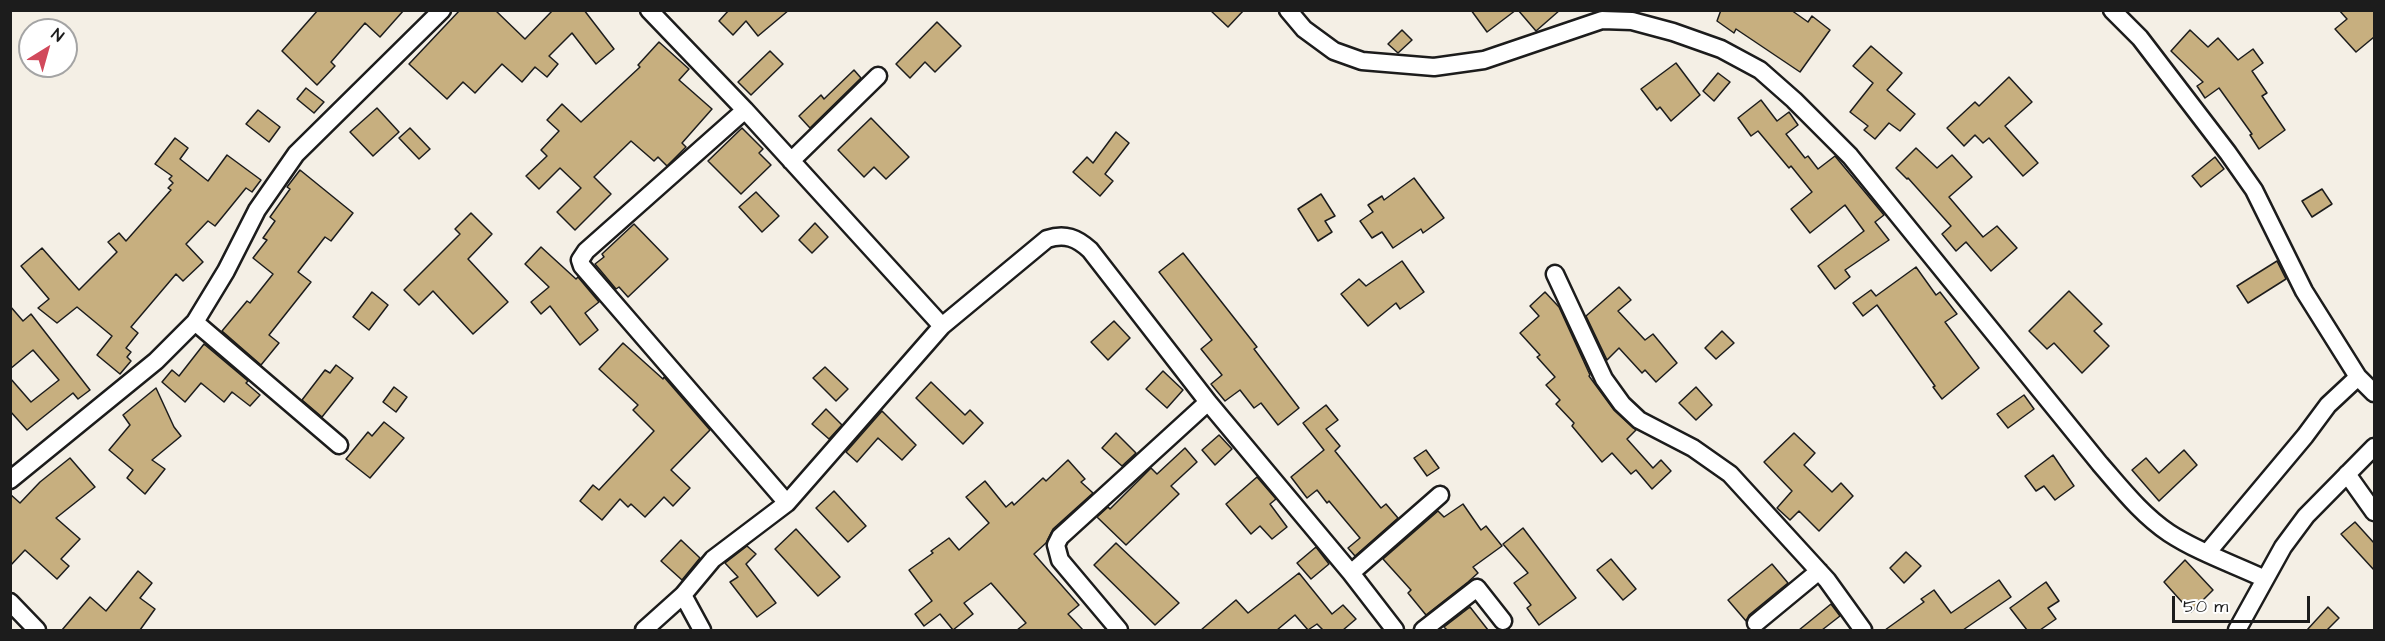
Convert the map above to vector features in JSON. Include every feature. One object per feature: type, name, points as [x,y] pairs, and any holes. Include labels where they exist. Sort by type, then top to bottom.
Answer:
[{"type":"street","points":[[10,480],[156,361],[195,322],[257,210],[296,154],[442,10]]},
{"type":"street","points":[[649,10],[745,110],[942,326]]},
{"type":"street","points":[[1288,10],[1304,29],[1334,51],[1362,61],[1434,67],[1484,60],[1602,20],[1632,21],[1673,32],[1721,49],[1760,70],[1850,156],[2100,464],[2142,511],[2169,533],[2258,575]]},
{"type":"street","points":[[2112,10],[2140,38],[2254,190],[2304,291],[2358,377],[2374,393]]},
{"type":"street","points":[[791,161],[878,76]]},
{"type":"street","points":[[745,110],[586,251],[580,260],[582,266],[787,503]]},
{"type":"street","points":[[644,630],[683,595],[713,559],[787,503],[942,326],[1047,239],[1058,235],[1080,241],[1090,250],[1208,402],[1351,573],[1395,630]]},
{"type":"street","points":[[1555,274],[1604,379],[1622,404],[1639,420],[1693,448],[1730,474],[1819,571],[1863,630]]},
{"type":"street","points":[[195,322],[339,446]]},
{"type":"street","points":[[2215,556],[2328,405],[2358,377]]},
{"type":"street","points":[[1119,630],[1060,560],[1056,545],[1060,537],[1208,402]]},
{"type":"street","points":[[2237,630],[2258,575],[2306,516],[2374,447]]},
{"type":"street","points":[[2347,474],[2374,512]]},
{"type":"street","points":[[1351,573],[1440,495]]},
{"type":"street","points":[[1756,623],[1819,571]]},
{"type":"street","points":[[1423,630],[1477,588],[1503,621]]},
{"type":"street","points":[[683,595],[702,630]]},
{"type":"street","points":[[10,602],[37,630]]},
{"type":"building","points":[[318,10],[404,10],[380,37],[365,23],[331,62],[335,66],[317,85],[282,51]]},
{"type":"building","points":[[460,10],[495,10],[525,39],[553,10],[584,10],[614,49],[596,64],[572,33],[549,56],[558,64],[547,77],[535,67],[522,82],[502,64],[475,93],[463,82],[447,99],[409,64]]},
{"type":"building","points":[[729,10],[789,10],[758,36],[746,21],[733,35],[719,21]]},
{"type":"building","points":[[1210,10],[1244,10],[1228,27]]},
{"type":"building","points":[[1471,10],[1516,10],[1487,32]]},
{"type":"building","points":[[1518,10],[1560,10],[1536,31]]},
{"type":"building","points":[[1721,10],[1791,10],[1808,22],[1812,16],[1830,30],[1800,72],[1736,29],[1734,33],[1717,21]]},
{"type":"building","points":[[2339,10],[2374,10],[2374,37],[2356,52],[2335,29],[2347,19]]},
{"type":"building","points":[[937,22],[961,46],[935,72],[925,62],[910,78],[896,64]]},
{"type":"building","points":[[1402,30],[1412,40],[1398,53],[1388,44]]},
{"type":"building","points":[[2190,30],[2208,47],[2218,38],[2238,60],[2253,49],[2263,63],[2252,71],[2267,93],[2262,96],[2285,130],[2259,149],[2250,135],[2252,134],[2219,88],[2205,98],[2197,86],[2203,82],[2171,51]]},
{"type":"building","points":[[659,42],[689,69],[679,80],[712,109],[682,143],[686,147],[667,166],[658,157],[654,161],[631,141],[594,177],[611,194],[575,230],[557,212],[581,188],[560,168],[539,189],[526,176],[547,156],[541,150],[559,131],[547,120],[562,104],[581,122],[640,67],[638,65]]},
{"type":"building","points":[[1871,46],[1902,73],[1887,90],[1915,114],[1900,131],[1889,123],[1875,139],[1864,130],[1868,126],[1850,112],[1873,83],[1853,66]]},
{"type":"building","points":[[770,51],[783,64],[751,95],[738,82]]},
{"type":"building","points":[[1676,63],[1700,95],[1671,121],[1660,107],[1657,110],[1641,89]]},
{"type":"building","points":[[854,70],[861,78],[810,128],[799,116],[821,95],[824,99]]},
{"type":"building","points":[[1718,73],[1730,82],[1714,101],[1703,91]]},
{"type":"building","points":[[2009,77],[2032,102],[2005,126],[2038,163],[2023,176],[1989,138],[1983,143],[1975,135],[1964,146],[1947,128],[1975,102],[1979,106]]},
{"type":"building","points":[[306,88],[324,102],[314,113],[297,99]]},
{"type":"building","points":[[1761,100],[1777,121],[1789,112],[1798,125],[1786,134],[1805,158],[1808,156],[1818,169],[1835,156],[1884,215],[1875,222],[1889,240],[1845,270],[1850,277],[1835,289],[1818,266],[1864,231],[1845,205],[1810,233],[1791,209],[1812,192],[1758,131],[1751,136],[1738,118]]},
{"type":"building","points":[[377,108],[399,132],[373,156],[350,132]]},
{"type":"building","points":[[258,110],[280,127],[269,142],[246,124]]},
{"type":"building","points":[[871,118],[909,157],[886,179],[874,167],[864,177],[838,150]]},
{"type":"building","points":[[410,128],[430,149],[419,159],[399,138]]},
{"type":"building","points":[[742,128],[763,149],[759,153],[771,165],[741,194],[708,161]]},
{"type":"building","points":[[1116,132],[1129,143],[1105,174],[1113,181],[1100,196],[1073,172],[1087,157],[1093,163]]},
{"type":"building","points":[[175,138],[188,148],[180,159],[208,181],[227,155],[261,180],[252,192],[246,188],[215,226],[208,221],[186,244],[203,262],[183,281],[176,274],[131,327],[138,333],[126,348],[131,352],[127,357],[131,361],[120,374],[97,355],[112,336],[77,307],[57,323],[38,308],[49,299],[21,266],[42,248],[79,290],[117,252],[108,242],[119,233],[126,241],[171,190],[168,188],[173,183],[169,179],[172,176],[155,164]]},
{"type":"building","points":[[1916,148],[1937,168],[1952,155],[1972,177],[1949,197],[1983,237],[1997,226],[2017,248],[1991,271],[1966,242],[1956,251],[1942,234],[1951,226],[1908,178],[1896,168]]},
{"type":"building","points":[[2215,157],[2224,169],[2201,187],[2192,176]]},
{"type":"building","points":[[300,170],[353,213],[331,241],[325,237],[298,272],[311,282],[269,335],[279,343],[261,365],[222,331],[247,301],[250,303],[273,274],[253,258],[267,240],[263,238],[275,221],[270,217],[290,189],[287,187]]},
{"type":"building","points":[[1414,178],[1444,218],[1423,233],[1421,229],[1393,248],[1382,232],[1372,238],[1360,221],[1373,212],[1368,205],[1382,196],[1384,200]]},
{"type":"building","points":[[2322,189],[2332,204],[2312,217],[2302,201]]},
{"type":"building","points":[[756,192],[779,216],[762,232],[739,207]]},
{"type":"building","points":[[1321,194],[1335,216],[1325,221],[1332,232],[1318,241],[1298,209]]},
{"type":"building","points":[[471,213],[492,234],[468,259],[508,302],[473,334],[433,291],[419,305],[404,290],[460,234],[455,229]]},
{"type":"building","points":[[815,223],[828,237],[812,253],[799,240]]},
{"type":"building","points":[[634,224],[668,259],[628,297],[619,287],[616,289],[595,264],[604,257],[602,254]]},
{"type":"building","points":[[541,247],[576,279],[578,277],[599,302],[585,313],[598,330],[580,345],[550,306],[541,314],[531,302],[549,287],[525,264]]},
{"type":"building","points":[[1183,253],[1257,347],[1254,349],[1299,408],[1278,425],[1261,403],[1254,408],[1240,390],[1225,401],[1211,384],[1222,375],[1201,349],[1212,340],[1159,272]]},
{"type":"building","points":[[1402,261],[1424,292],[1400,309],[1396,303],[1368,326],[1341,294],[1359,279],[1366,286]]},
{"type":"building","points":[[2277,261],[2286,279],[2248,303],[2237,286]]},
{"type":"building","points":[[1916,267],[1936,295],[1940,292],[1957,314],[1945,322],[1979,368],[1942,399],[1877,305],[1863,316],[1853,303],[1871,290],[1876,296]]},
{"type":"building","points":[[1619,287],[1631,300],[1618,311],[1645,340],[1653,334],[1677,363],[1656,382],[1645,370],[1642,373],[1619,348],[1607,360],[1586,316]]},
{"type":"building","points":[[2069,291],[2102,324],[2094,331],[2109,346],[2082,373],[2054,343],[2047,349],[2029,331]]},
{"type":"building","points":[[372,292],[388,305],[369,330],[353,317]]},
{"type":"building","points":[[1545,292],[1559,307],[1589,376],[1614,410],[1636,430],[1627,439],[1653,468],[1661,460],[1671,471],[1652,489],[1636,470],[1631,474],[1612,453],[1602,462],[1572,426],[1574,423],[1556,404],[1560,400],[1546,385],[1555,377],[1537,357],[1540,355],[1520,333],[1539,316],[1530,306]]},
{"type":"building","points":[[10,306],[23,321],[31,314],[90,390],[78,399],[73,393],[27,430],[10,411],[10,378],[31,402],[59,380],[33,350],[10,369]]},
{"type":"building","points":[[1114,321],[1130,338],[1108,360],[1091,342]]},
{"type":"building","points":[[1722,331],[1734,343],[1716,359],[1705,348]]},
{"type":"building","points":[[623,343],[663,379],[664,377],[710,430],[671,470],[690,488],[673,506],[664,497],[645,517],[631,504],[628,507],[620,499],[602,520],[580,501],[593,485],[599,490],[654,431],[633,410],[638,405],[599,369]]},
{"type":"building","points":[[204,344],[248,381],[246,383],[260,395],[250,406],[232,392],[224,402],[201,383],[185,402],[162,382],[172,370],[179,376]]},
{"type":"building","points":[[336,365],[353,378],[322,417],[302,400],[325,370],[330,373]]},
{"type":"building","points":[[825,367],[848,389],[836,401],[813,378]]},
{"type":"building","points":[[1163,371],[1183,390],[1167,408],[1146,389]]},
{"type":"building","points":[[931,382],[965,415],[970,410],[983,423],[963,444],[916,398]]},
{"type":"building","points":[[394,387],[407,397],[396,412],[383,402]]},
{"type":"building","points":[[1696,387],[1712,405],[1696,420],[1679,403]]},
{"type":"building","points":[[156,388],[174,427],[181,436],[152,460],[165,469],[145,494],[127,478],[133,470],[109,450],[130,425],[123,415]]},
{"type":"building","points":[[2024,395],[2034,409],[2008,428],[1997,414]]},
{"type":"building","points":[[1326,405],[1338,420],[1326,429],[1340,446],[1335,451],[1381,508],[1386,504],[1398,518],[1355,556],[1348,548],[1360,538],[1317,490],[1307,498],[1291,477],[1324,450],[1303,423]]},
{"type":"building","points":[[826,409],[842,425],[829,439],[812,424]]},
{"type":"building","points":[[882,411],[916,445],[902,460],[878,438],[857,462],[846,452]]},
{"type":"building","points":[[384,422],[404,438],[370,478],[346,459],[368,432],[372,436]]},
{"type":"building","points":[[1116,433],[1136,453],[1122,466],[1102,448]]},
{"type":"building","points":[[1794,433],[1815,453],[1804,465],[1832,492],[1841,483],[1853,496],[1819,531],[1799,511],[1790,520],[1777,508],[1792,491],[1764,462]]},
{"type":"building","points":[[1219,435],[1232,449],[1215,465],[1202,450]]},
{"type":"building","points":[[1185,448],[1197,462],[1171,486],[1179,494],[1126,545],[1097,517],[1108,507],[1110,509],[1151,468],[1157,474]]},
{"type":"building","points":[[1426,450],[1439,468],[1427,476],[1414,458]]},
{"type":"building","points":[[2184,450],[2197,465],[2159,501],[2132,470],[2146,458],[2159,473]]},
{"type":"building","points":[[2053,455],[2074,486],[2055,500],[2044,486],[2036,491],[2025,476]]},
{"type":"building","points":[[70,458],[95,487],[56,518],[80,539],[61,559],[69,566],[57,579],[25,550],[10,566],[10,494],[20,503],[40,482]]},
{"type":"building","points":[[1068,460],[1085,479],[1081,482],[1093,493],[1053,529],[1046,543],[1034,554],[1079,605],[1068,614],[1083,630],[1017,630],[1026,623],[991,583],[964,603],[973,614],[953,630],[940,614],[924,626],[915,614],[932,601],[909,570],[949,538],[959,550],[989,523],[966,497],[985,481],[1006,507],[1012,502],[1014,505],[1043,478],[1046,481]]},
{"type":"building","points":[[1257,477],[1276,499],[1270,504],[1287,527],[1272,539],[1260,526],[1251,534],[1226,504]]},
{"type":"building","points":[[834,491],[866,526],[848,542],[816,508]]},
{"type":"building","points":[[1463,504],[1481,530],[1486,526],[1502,546],[1473,567],[1478,573],[1426,615],[1408,593],[1411,590],[1383,559],[1438,511],[1444,517]]},
{"type":"building","points":[[2355,522],[2374,543],[2374,570],[2341,534]]},
{"type":"building","points":[[1523,528],[1576,598],[1539,625],[1527,608],[1531,605],[1514,583],[1528,573],[1503,544]]},
{"type":"building","points":[[796,529],[840,577],[818,596],[775,549]]},
{"type":"building","points":[[681,540],[700,558],[682,580],[661,561]]},
{"type":"building","points":[[1116,543],[1179,603],[1155,625],[1094,565]]},
{"type":"building","points":[[747,546],[756,554],[746,564],[776,603],[757,617],[730,582],[738,577],[725,563]]},
{"type":"building","points":[[1316,547],[1329,564],[1311,579],[1297,563]]},
{"type":"building","points":[[1906,552],[1921,566],[1904,583],[1890,568]]},
{"type":"building","points":[[1611,559],[1636,589],[1623,600],[1597,570]]},
{"type":"building","points":[[2185,560],[2213,590],[2191,612],[2164,582]]},
{"type":"building","points":[[1772,564],[1788,583],[1749,615],[1746,621],[1728,600]]},
{"type":"building","points":[[138,571],[152,583],[140,598],[155,609],[140,630],[62,630],[90,597],[106,611]]},
{"type":"building","points":[[1299,573],[1332,614],[1343,605],[1356,619],[1343,630],[1323,630],[1317,624],[1308,630],[1295,615],[1277,630],[1201,630],[1236,600],[1248,613]]},
{"type":"building","points":[[1999,580],[2011,597],[1963,630],[1885,630],[1924,602],[1921,599],[1934,590],[1951,613]]},
{"type":"building","points":[[2046,582],[2059,601],[2048,608],[2056,619],[2040,630],[2027,630],[2010,608]]},
{"type":"building","points":[[1831,604],[1840,616],[1822,630],[1799,630]]},
{"type":"building","points":[[1470,607],[1488,630],[1447,630],[1444,627]]},
{"type":"building","points":[[2328,607],[2339,618],[2327,630],[2307,630]]}]
